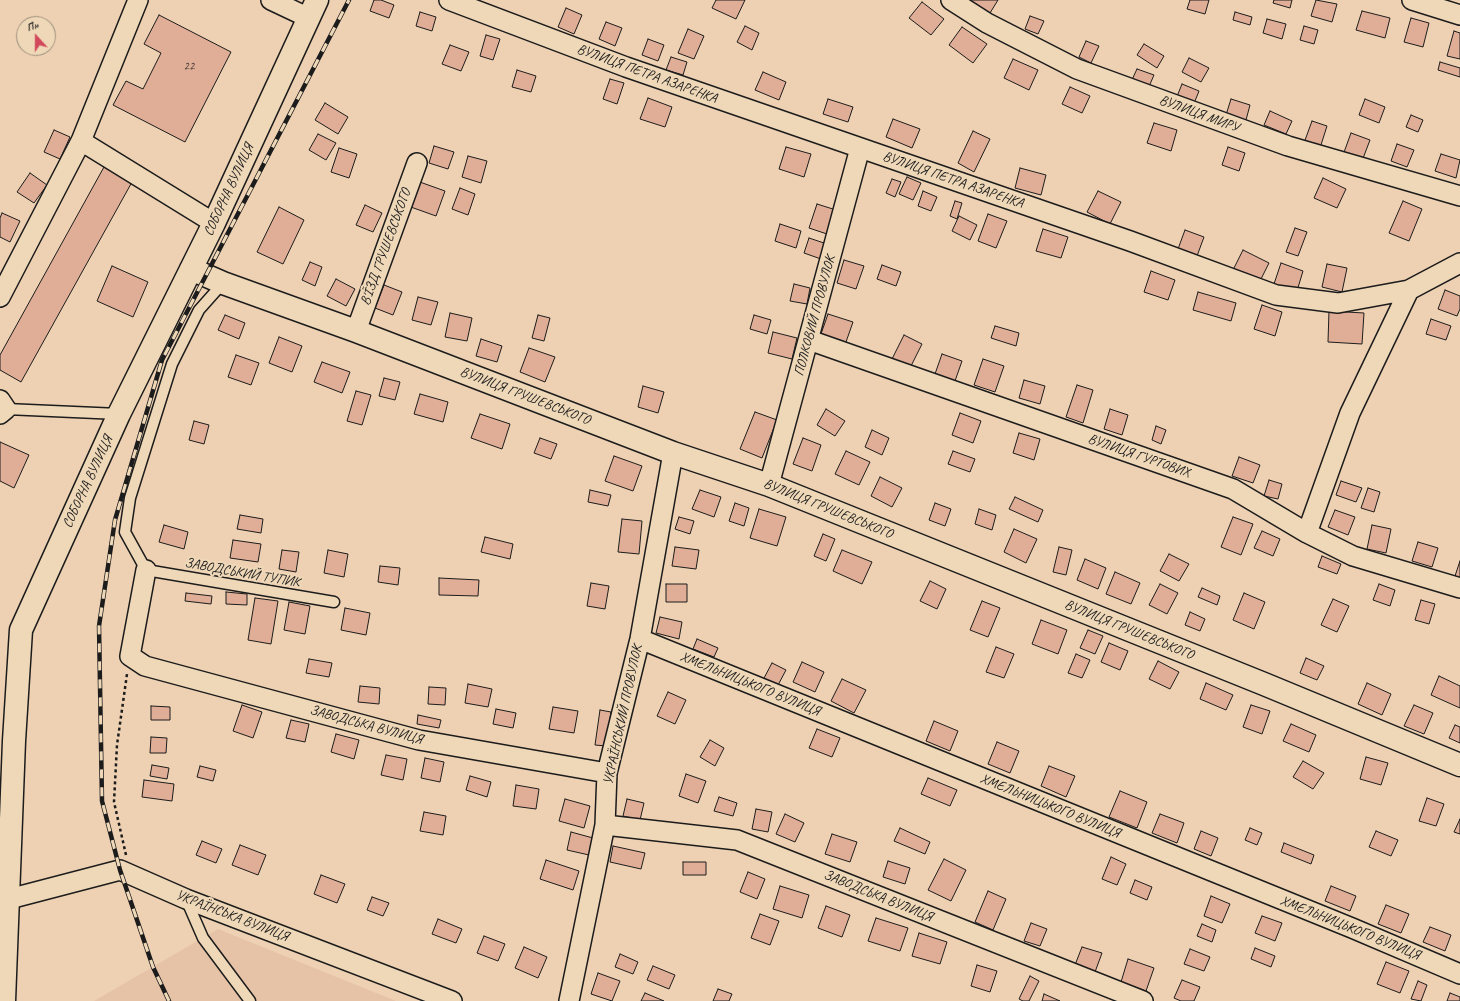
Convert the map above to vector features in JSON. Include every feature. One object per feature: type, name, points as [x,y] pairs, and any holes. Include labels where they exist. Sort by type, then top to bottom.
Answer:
[{"type":"street","points":[[0,296],[81,141],[138,0]]},
{"type":"street","points":[[271,0],[313,9]]},
{"type":"street","name":"ВУЛИЦЯ ПЕТРА АЗАРЕНКА","points":[[449,0],[626,67],[1130,241],[1276,295],[1338,303],[1409,290],[1460,263]]},
{"type":"street","name":"ВУЛИЦЯ МИРУ","points":[[951,0],[987,23],[1077,69],[1288,146],[1460,196]]},
{"type":"street","points":[[1412,0],[1460,15]]},
{"type":"street","name":"СОБОРНА ВУЛИЦЯ","points":[[4,1001],[9,899],[7,741],[21,630],[119,414],[214,223],[313,9]]},
{"type":"street","points":[[81,141],[214,223]]},
{"type":"street","name":"ПОЛКОВИЙ ПРОВУЛОК","points":[[768,485],[809,340],[860,148]]},
{"type":"street","name":"В'ЇЗД ГРУШЕВСЬКОГО","points":[[356,331],[417,163]]},
{"type":"street","name":"ВУЛИЦЯ ГРУШЕВСЬКОГО","points":[[191,269],[223,283],[356,331],[673,453],[768,485],[1264,684],[1460,765]]},
{"type":"street","points":[[1307,533],[1350,413],[1409,290]]},
{"type":"street","name":"ВУЛИЦЯ ГУРТОВИХ","points":[[809,340],[1233,489],[1307,533],[1353,556],[1460,588]]},
{"type":"street","name":"УКРАЇНСЬКИЙ ПРОВУЛОК","points":[[569,1001],[605,825],[607,773],[640,640],[673,453]]},
{"type":"street","points":[[130,656],[146,570]]},
{"type":"street","name":"ХМЕЛЬНИЦЬКОГО ВУЛИЦЯ","points":[[640,640],[1352,928],[1460,974]]},
{"type":"street","name":"ЗАВОДСЬКА ВУЛИЦЯ","points":[[130,656],[145,666],[419,740],[607,773]]},
{"type":"street","name":"ЗАВОДСЬКА ВУЛИЦЯ","points":[[605,825],[737,840],[1143,1001]]},
{"type":"street","name":"УКРАЇНСЬКА ВУЛИЦЯ","points":[[9,899],[120,870],[186,899],[452,1001]]},
{"type":"lane","points":[[146,570],[125,532],[130,498],[172,364],[198,310],[223,283]]},
{"type":"lane","points":[[2,408],[119,414]]},
{"type":"lane","name":"ЗАВОДСЬКИЙ ТУПИК","points":[[146,570],[334,602]]},
{"type":"lane","points":[[186,899],[203,938],[250,1001]]},
{"type":"path","points":[[130,656],[117,745],[114,802],[130,874]]},
{"type":"shaded area","points":[[218,929],[396,1001],[94,1001]]},
{"type":"building","points":[[374,0],[381,0],[394,5],[389,18],[370,11]]},
{"type":"building","points":[[716,0],[745,0],[736,19],[712,8]]},
{"type":"building","points":[[970,0],[998,0],[990,13]]},
{"type":"building","points":[[1190,0],[1209,0],[1205,14],[1187,9]]},
{"type":"building","points":[[1274,0],[1292,0],[1290,8],[1273,3]]},
{"type":"building","points":[[1316,0],[1337,4],[1332,22],[1311,16]]},
{"type":"building","points":[[922,2],[944,19],[931,35],[909,18]]},
{"type":"building","points":[[566,8],[582,15],[574,34],[558,27]]},
{"type":"building","points":[[1362,11],[1390,18],[1385,38],[1356,30]]},
{"type":"building","points":[[420,12],[436,17],[432,31],[416,26]]},
{"type":"building","points":[[1235,12],[1252,17],[1250,25],[1233,20]]},
{"type":"building","points":[[159,15],[231,52],[185,142],[113,105],[126,81],[143,89],[161,53],[144,44]]},
{"type":"building","points":[[1030,16],[1044,21],[1038,34],[1025,29]]},
{"type":"building","points":[[1411,18],[1429,23],[1423,47],[1404,42]]},
{"type":"building","points":[[1267,19],[1286,24],[1282,39],[1263,33]]},
{"type":"building","points":[[606,22],[622,28],[615,46],[599,39]]},
{"type":"building","points":[[745,26],[759,33],[752,50],[737,42]]},
{"type":"building","points":[[1304,26],[1318,30],[1314,44],[1300,40]]},
{"type":"building","points":[[962,27],[987,44],[973,63],[949,45]]},
{"type":"building","points":[[688,29],[704,36],[694,59],[678,53]]},
{"type":"building","points":[[1454,31],[1460,33],[1460,59],[1447,56]]},
{"type":"building","points":[[486,35],[500,39],[493,60],[480,56]]},
{"type":"building","points":[[648,39],[664,45],[658,61],[642,55]]},
{"type":"building","points":[[1086,41],[1099,46],[1091,63],[1079,57]]},
{"type":"building","points":[[1144,44],[1164,56],[1157,68],[1137,55]]},
{"type":"building","points":[[450,45],[469,52],[461,71],[442,64]]},
{"type":"building","points":[[671,57],[687,62],[683,75],[666,70]]},
{"type":"building","points":[[1189,58],[1209,68],[1201,82],[1182,72]]},
{"type":"building","points":[[1013,59],[1038,70],[1029,90],[1004,78]]},
{"type":"building","points":[[1440,62],[1460,68],[1460,77],[1438,70]]},
{"type":"building","points":[[1137,69],[1154,75],[1147,91],[1130,84]]},
{"type":"building","points":[[517,70],[536,76],[531,92],[512,87]]},
{"type":"building","points":[[763,72],[786,82],[779,100],[755,90]]},
{"type":"building","points":[[610,79],[624,83],[617,104],[603,99]]},
{"type":"building","points":[[1182,84],[1199,91],[1193,106],[1176,99]]},
{"type":"building","points":[[1070,87],[1090,96],[1082,113],[1062,104]]},
{"type":"building","points":[[648,98],[672,107],[665,127],[640,119]]},
{"type":"building","points":[[828,99],[853,107],[848,122],[823,114]]},
{"type":"building","points":[[1231,99],[1250,105],[1246,120],[1226,115]]},
{"type":"building","points":[[1365,99],[1385,107],[1379,123],[1359,115]]},
{"type":"building","points":[[325,103],[348,117],[338,134],[315,120]]},
{"type":"building","points":[[1270,111],[1292,121],[1286,134],[1264,125]]},
{"type":"building","points":[[1411,115],[1423,120],[1418,132],[1406,127]]},
{"type":"building","points":[[893,119],[920,129],[912,148],[886,137]]},
{"type":"building","points":[[1312,121],[1327,126],[1320,148],[1304,143]]},
{"type":"building","points":[[1154,123],[1177,130],[1171,151],[1147,143]]},
{"type":"building","points":[[54,130],[70,137],[60,159],[44,152]]},
{"type":"building","points":[[973,131],[990,139],[974,172],[958,163]]},
{"type":"building","points":[[1351,133],[1370,140],[1362,161],[1343,155]]},
{"type":"building","points":[[318,134],[336,143],[326,160],[309,150]]},
{"type":"building","points":[[1397,144],[1414,150],[1407,167],[1391,161]]},
{"type":"building","points":[[434,146],[454,152],[448,169],[429,163]]},
{"type":"building","points":[[786,147],[811,154],[804,177],[779,169]]},
{"type":"building","points":[[1228,147],[1245,153],[1239,171],[1222,165]]},
{"type":"building","points":[[339,148],[357,154],[349,178],[331,172]]},
{"type":"building","points":[[1441,154],[1460,160],[1456,178],[1435,171]]},
{"type":"building","points":[[468,156],[487,161],[481,183],[462,177]]},
{"type":"building","points":[[104,167],[132,182],[21,382],[0,370],[0,355]]},
{"type":"building","points":[[1020,168],[1046,175],[1041,195],[1015,188]]},
{"type":"building","points":[[30,173],[47,185],[34,203],[17,192]]},
{"type":"building","points":[[907,177],[921,183],[913,200],[899,194]]},
{"type":"building","points":[[1323,178],[1346,189],[1337,208],[1314,198]]},
{"type":"building","points":[[892,179],[901,182],[895,197],[886,193]]},
{"type":"building","points":[[417,181],[445,191],[436,216],[408,206]]},
{"type":"building","points":[[460,188],[475,194],[468,215],[452,209]]},
{"type":"building","points":[[923,191],[937,197],[931,211],[918,206]]},
{"type":"building","points":[[1098,191],[1121,202],[1110,224],[1087,212]]},
{"type":"building","points":[[955,201],[962,203],[957,219],[950,216]]},
{"type":"building","points":[[1403,201],[1422,209],[1409,241],[1389,233]]},
{"type":"building","points":[[817,204],[836,210],[827,234],[809,228]]},
{"type":"building","points":[[365,205],[382,213],[373,232],[356,225]]},
{"type":"building","points":[[279,207],[304,220],[283,264],[257,252]]},
{"type":"building","points":[[2,213],[20,221],[10,242],[0,237],[0,218]]},
{"type":"building","points":[[988,214],[1007,221],[996,248],[978,241]]},
{"type":"building","points":[[959,216],[977,225],[970,240],[952,231]]},
{"type":"building","points":[[780,224],[801,231],[796,248],[775,241]]},
{"type":"building","points":[[1295,228],[1307,232],[1298,256],[1286,252]]},
{"type":"building","points":[[1043,229],[1068,237],[1061,258],[1036,251]]},
{"type":"building","points":[[1185,230],[1204,237],[1197,256],[1178,249]]},
{"type":"building","points":[[809,238],[827,244],[821,259],[804,253]]},
{"type":"building","points":[[1243,250],[1269,263],[1259,283],[1233,270]]},
{"type":"building","points":[[844,260],[864,266],[856,289],[837,283]]},
{"type":"building","points":[[310,262],[322,267],[315,286],[302,280]]},
{"type":"building","points":[[1281,263],[1303,271],[1297,291],[1274,284]]},
{"type":"building","points":[[1327,264],[1347,268],[1342,292],[1322,287]]},
{"type":"building","points":[[882,265],[901,272],[896,286],[877,279]]},
{"type":"building","points":[[112,266],[148,282],[133,317],[97,301]]},
{"type":"building","points":[[1151,271],[1175,280],[1168,300],[1144,292]]},
{"type":"building","points":[[336,279],[355,289],[346,306],[327,296]]},
{"type":"building","points":[[794,284],[810,288],[807,304],[790,301]]},
{"type":"building","points":[[384,285],[402,292],[393,315],[375,308]]},
{"type":"building","points":[[1445,290],[1460,296],[1460,309],[1457,316],[1438,309]]},
{"type":"building","points":[[1198,292],[1236,303],[1231,321],[1193,310]]},
{"type":"building","points":[[418,297],[438,302],[431,325],[412,320]]},
{"type":"building","points":[[1262,305],[1282,312],[1275,336],[1254,329]]},
{"type":"building","points":[[1329,311],[1364,313],[1362,344],[1328,342]]},
{"type":"building","points":[[450,313],[472,318],[467,341],[445,337]]},
{"type":"building","points":[[828,314],[853,322],[846,342],[821,334]]},
{"type":"building","points":[[225,315],[245,323],[239,339],[218,330]]},
{"type":"building","points":[[538,315],[550,318],[544,341],[532,338]]},
{"type":"building","points":[[754,315],[771,320],[767,334],[750,329]]},
{"type":"building","points":[[1431,319],[1451,326],[1446,340],[1426,334]]},
{"type":"building","points":[[995,326],[1019,333],[1016,346],[991,338]]},
{"type":"building","points":[[773,332],[797,338],[792,359],[768,353]]},
{"type":"building","points":[[904,335],[922,344],[910,368],[892,359]]},
{"type":"building","points":[[279,337],[302,346],[292,372],[269,363]]},
{"type":"building","points":[[481,339],[502,346],[497,362],[476,356]]},
{"type":"building","points":[[529,348],[555,357],[545,382],[520,372]]},
{"type":"building","points":[[942,354],[962,361],[955,381],[935,374]]},
{"type":"building","points":[[236,355],[259,363],[251,385],[228,377]]},
{"type":"building","points":[[983,359],[1004,366],[995,392],[974,385]]},
{"type":"building","points":[[322,362],[350,372],[342,393],[314,382]]},
{"type":"building","points":[[384,378],[400,382],[395,400],[379,396]]},
{"type":"building","points":[[1024,380],[1045,386],[1040,404],[1019,398]]},
{"type":"building","points":[[1077,385],[1093,390],[1083,423],[1066,417]]},
{"type":"building","points":[[643,386],[664,392],[658,413],[638,407]]},
{"type":"building","points":[[356,391],[371,395],[362,425],[347,421]]},
{"type":"building","points":[[420,394],[448,402],[443,422],[414,414]]},
{"type":"building","points":[[826,409],[845,421],[835,436],[817,425]]},
{"type":"building","points":[[1110,409],[1128,415],[1122,435],[1104,429]]},
{"type":"building","points":[[755,412],[777,420],[762,458],[740,449]]},
{"type":"building","points":[[960,413],[981,421],[973,443],[952,435]]},
{"type":"building","points":[[480,414],[510,424],[502,449],[471,438]]},
{"type":"building","points":[[194,421],[209,425],[204,444],[189,440]]},
{"type":"building","points":[[1156,426],[1166,430],[1161,444],[1152,440]]},
{"type":"building","points":[[872,430],[889,438],[882,455],[865,447]]},
{"type":"building","points":[[1019,433],[1040,439],[1034,460],[1013,453]]},
{"type":"building","points":[[540,438],[557,444],[551,459],[534,453]]},
{"type":"building","points":[[803,438],[821,445],[812,471],[793,464]]},
{"type":"building","points":[[0,442],[29,455],[14,488],[0,481]]},
{"type":"building","points":[[846,451],[870,462],[859,485],[835,474]]},
{"type":"building","points":[[953,451],[975,459],[970,472],[948,464]]},
{"type":"building","points":[[614,456],[642,466],[633,491],[605,481]]},
{"type":"building","points":[[1239,457],[1260,465],[1253,483],[1232,476]]},
{"type":"building","points":[[880,477],[902,488],[892,507],[871,496]]},
{"type":"building","points":[[1269,480],[1282,484],[1278,499],[1264,496]]},
{"type":"building","points":[[1341,481],[1362,488],[1356,502],[1336,495]]},
{"type":"building","points":[[1368,488],[1380,492],[1374,512],[1361,508]]},
{"type":"building","points":[[590,490],[611,495],[608,506],[588,502]]},
{"type":"building","points":[[700,490],[721,497],[714,517],[692,509]]},
{"type":"building","points":[[1015,497],[1043,510],[1038,522],[1009,509]]},
{"type":"building","points":[[735,503],[749,508],[744,526],[729,521]]},
{"type":"building","points":[[935,503],[951,509],[945,526],[929,520]]},
{"type":"building","points":[[759,509],[786,517],[777,546],[750,538]]},
{"type":"building","points":[[979,509],[996,515],[992,530],[975,524]]},
{"type":"building","points":[[1335,510],[1355,517],[1348,535],[1328,527]]},
{"type":"building","points":[[240,515],[263,519],[261,533],[237,529]]},
{"type":"building","points":[[679,517],[694,521],[690,534],[675,529]]},
{"type":"building","points":[[1233,517],[1253,524],[1241,555],[1221,547]]},
{"type":"building","points":[[622,519],[642,521],[639,554],[618,552]]},
{"type":"building","points":[[164,525],[188,532],[184,549],[159,542]]},
{"type":"building","points":[[1372,525],[1391,529],[1386,553],[1367,549]]},
{"type":"building","points":[[1014,529],[1037,539],[1026,563],[1004,552]]},
{"type":"building","points":[[1262,531],[1280,539],[1273,556],[1254,548]]},
{"type":"building","points":[[823,534],[835,539],[826,561],[814,556]]},
{"type":"building","points":[[485,537],[513,544],[510,559],[481,552]]},
{"type":"building","points":[[233,540],[261,544],[258,562],[230,558]]},
{"type":"building","points":[[1418,542],[1438,548],[1432,567],[1412,561]]},
{"type":"building","points":[[675,547],[699,550],[696,569],[672,566]]},
{"type":"building","points":[[1059,547],[1072,550],[1066,575],[1053,572]]},
{"type":"building","points":[[282,550],[299,552],[296,572],[279,569]]},
{"type":"building","points":[[328,550],[348,554],[344,577],[324,573]]},
{"type":"building","points":[[842,550],[872,562],[862,584],[833,571]]},
{"type":"building","points":[[1169,554],[1189,564],[1179,581],[1160,571]]},
{"type":"building","points":[[1322,556],[1341,564],[1337,574],[1318,567]]},
{"type":"building","points":[[1085,559],[1106,568],[1098,589],[1077,580]]},
{"type":"building","points":[[1460,561],[1460,578],[1455,576]]},
{"type":"building","points":[[380,566],[400,568],[398,585],[378,582]]},
{"type":"building","points":[[1115,572],[1140,583],[1131,604],[1106,594]]},
{"type":"building","points":[[439,578],[479,580],[478,596],[439,595]]},
{"type":"building","points":[[930,581],[946,589],[937,609],[920,601]]},
{"type":"building","points":[[591,583],[609,586],[605,609],[587,606]]},
{"type":"building","points":[[666,584],[687,584],[687,602],[666,602]]},
{"type":"building","points":[[1160,584],[1178,593],[1167,614],[1149,605]]},
{"type":"building","points":[[1379,584],[1395,590],[1390,606],[1373,600]]},
{"type":"building","points":[[1202,588],[1220,596],[1217,605],[1198,597]]},
{"type":"building","points":[[226,592],[247,594],[247,605],[226,604]]},
{"type":"building","points":[[186,593],[212,596],[211,604],[185,601]]},
{"type":"building","points":[[1244,593],[1265,602],[1254,629],[1233,620]]},
{"type":"building","points":[[255,598],[278,601],[271,644],[248,640]]},
{"type":"building","points":[[1333,599],[1349,606],[1337,632],[1321,625]]},
{"type":"building","points":[[1421,600],[1435,604],[1429,624],[1415,620]]},
{"type":"building","points":[[982,601],[1000,608],[988,637],[970,630]]},
{"type":"building","points":[[289,602],[310,606],[305,634],[284,630]]},
{"type":"building","points":[[345,608],[370,613],[366,635],[341,630]]},
{"type":"building","points":[[1190,612],[1205,619],[1200,631],[1185,625]]},
{"type":"building","points":[[660,617],[682,622],[679,639],[656,633]]},
{"type":"building","points":[[1041,620],[1067,630],[1058,654],[1032,644]]},
{"type":"building","points":[[1088,630],[1103,636],[1095,654],[1080,648]]},
{"type":"building","points":[[697,639],[718,648],[714,657],[693,649]]},
{"type":"building","points":[[1109,643],[1128,651],[1120,670],[1101,662]]},
{"type":"building","points":[[996,647],[1014,654],[1004,678],[986,672]]},
{"type":"building","points":[[1076,654],[1090,660],[1082,678],[1068,673]]},
{"type":"building","points":[[1306,658],[1324,666],[1317,680],[1300,673]]},
{"type":"building","points":[[309,659],[332,663],[329,677],[306,673]]},
{"type":"building","points":[[1158,661],[1179,672],[1170,689],[1149,679]]},
{"type":"building","points":[[802,662],[824,672],[815,692],[793,682]]},
{"type":"building","points":[[772,663],[786,670],[777,687],[763,680]]},
{"type":"building","points":[[1439,676],[1460,686],[1460,708],[1431,695]]},
{"type":"building","points":[[842,679],[866,690],[854,713],[831,701]]},
{"type":"building","points":[[1206,683],[1233,695],[1226,710],[1200,699]]},
{"type":"building","points":[[1367,683],[1391,694],[1382,715],[1358,704]]},
{"type":"building","points":[[468,684],[492,689],[488,707],[465,703]]},
{"type":"building","points":[[360,686],[380,688],[379,704],[358,702]]},
{"type":"building","points":[[429,687],[446,688],[445,705],[428,704]]},
{"type":"building","points":[[668,692],[686,700],[675,724],[657,716]]},
{"type":"building","points":[[242,705],[262,712],[253,738],[233,731]]},
{"type":"building","points":[[1251,705],[1270,711],[1262,734],[1243,727]]},
{"type":"building","points":[[1414,705],[1433,713],[1424,734],[1404,726]]},
{"type":"building","points":[[151,706],[170,707],[170,720],[151,720]]},
{"type":"building","points":[[553,707],[578,711],[574,733],[549,729]]},
{"type":"building","points":[[496,709],[516,713],[513,728],[493,724]]},
{"type":"building","points":[[600,710],[611,712],[606,746],[595,745]]},
{"type":"building","points":[[418,715],[441,720],[439,728],[417,724]]},
{"type":"building","points":[[291,720],[309,724],[305,742],[286,738]]},
{"type":"building","points":[[934,721],[958,731],[950,751],[926,741]]},
{"type":"building","points":[[1291,724],[1316,735],[1309,752],[1283,741]]},
{"type":"building","points":[[1455,725],[1460,727],[1460,743],[1449,738]]},
{"type":"building","points":[[817,729],[840,738],[832,757],[809,748]]},
{"type":"building","points":[[336,734],[359,740],[354,759],[331,752]]},
{"type":"building","points":[[151,737],[167,738],[166,753],[150,753]]},
{"type":"building","points":[[710,740],[724,748],[715,766],[700,757]]},
{"type":"building","points":[[997,742],[1019,751],[1010,773],[988,764]]},
{"type":"building","points":[[386,755],[407,759],[403,780],[381,775]]},
{"type":"building","points":[[1366,757],[1388,763],[1381,785],[1360,779]]},
{"type":"building","points":[[425,758],[444,762],[440,782],[421,778]]},
{"type":"building","points":[[1303,761],[1324,773],[1313,789],[1293,777]]},
{"type":"building","points":[[152,765],[169,768],[167,779],[150,776]]},
{"type":"building","points":[[200,766],[216,770],[213,781],[197,777]]},
{"type":"building","points":[[1049,766],[1075,776],[1066,797],[1041,786]]},
{"type":"building","points":[[686,774],[706,781],[698,803],[679,796]]},
{"type":"building","points":[[470,776],[491,782],[487,797],[466,790]]},
{"type":"building","points":[[928,778],[957,790],[950,806],[921,794]]},
{"type":"building","points":[[144,780],[174,784],[172,801],[142,797]]},
{"type":"building","points":[[516,785],[539,789],[536,809],[513,806]]},
{"type":"building","points":[[1120,791],[1147,802],[1137,828],[1109,817]]},
{"type":"building","points":[[719,797],[737,803],[733,816],[714,811]]},
{"type":"building","points":[[1427,798],[1444,804],[1436,826],[1419,821]]},
{"type":"building","points":[[565,799],[590,806],[584,828],[559,821]]},
{"type":"building","points":[[627,799],[644,803],[640,820],[623,816]]},
{"type":"building","points":[[756,809],[772,812],[768,832],[752,829]]},
{"type":"building","points":[[424,812],[446,816],[443,835],[420,831]]},
{"type":"building","points":[[785,814],[804,823],[795,842],[776,834]]},
{"type":"building","points":[[1160,814],[1184,823],[1177,843],[1152,833]]},
{"type":"building","points":[[1460,819],[1460,834],[1454,832]]},
{"type":"building","points":[[900,828],[930,842],[925,854],[894,841]]},
{"type":"building","points":[[1250,828],[1262,833],[1257,845],[1245,840]]},
{"type":"building","points":[[1201,831],[1218,838],[1211,856],[1194,849]]},
{"type":"building","points":[[1376,831],[1398,840],[1391,856],[1369,847]]},
{"type":"building","points":[[571,832],[593,838],[589,855],[567,850]]},
{"type":"building","points":[[832,834],[857,842],[850,862],[825,854]]},
{"type":"building","points":[[202,841],[222,849],[216,863],[196,855]]},
{"type":"building","points":[[1284,843],[1314,855],[1311,864],[1281,852]]},
{"type":"building","points":[[240,845],[266,855],[258,875],[232,865]]},
{"type":"building","points":[[613,846],[645,853],[641,869],[610,862]]},
{"type":"building","points":[[1111,857],[1126,864],[1117,885],[1102,879]]},
{"type":"building","points":[[944,859],[966,870],[951,901],[928,890]]},
{"type":"building","points":[[546,860],[579,871],[573,890],[540,879]]},
{"type":"building","points":[[888,861],[910,868],[905,884],[883,877]]},
{"type":"building","points":[[683,862],[706,862],[706,875],[683,875]]},
{"type":"building","points":[[748,872],[765,879],[757,899],[740,892]]},
{"type":"building","points":[[321,875],[345,884],[337,903],[314,894]]},
{"type":"building","points":[[1135,880],[1152,887],[1147,900],[1130,893]]},
{"type":"building","points":[[780,886],[809,895],[802,918],[773,909]]},
{"type":"building","points":[[1331,886],[1356,896],[1350,911],[1325,901]]},
{"type":"building","points":[[988,891],[1006,899],[993,930],[975,922]]},
{"type":"building","points":[[1211,896],[1230,904],[1222,923],[1204,916]]},
{"type":"building","points":[[372,897],[389,903],[383,916],[367,910]]},
{"type":"building","points":[[1386,905],[1409,914],[1401,933],[1378,924]]},
{"type":"building","points":[[826,906],[850,915],[842,937],[818,928]]},
{"type":"building","points":[[760,914],[779,921],[770,945],[751,938]]},
{"type":"building","points":[[1262,916],[1282,923],[1275,941],[1255,933]]},
{"type":"building","points":[[876,918],[908,928],[900,951],[868,941]]},
{"type":"building","points":[[438,919],[462,929],[456,943],[432,934]]},
{"type":"building","points":[[1031,923],[1047,929],[1040,946],[1024,941]]},
{"type":"building","points":[[1202,924],[1216,930],[1212,942],[1197,936]]},
{"type":"building","points":[[1430,927],[1451,935],[1445,951],[1423,942]]},
{"type":"building","points":[[919,933],[947,942],[940,964],[912,956]]},
{"type":"building","points":[[484,936],[505,944],[498,961],[477,953]]},
{"type":"building","points":[[524,947],[547,957],[538,978],[515,968]]},
{"type":"building","points":[[1082,947],[1102,953],[1095,972],[1075,965]]},
{"type":"building","points":[[1255,948],[1275,956],[1271,967],[1251,959]]},
{"type":"building","points":[[1190,949],[1210,957],[1204,971],[1184,964]]},
{"type":"building","points":[[620,954],[638,962],[633,974],[615,967]]},
{"type":"building","points":[[1128,959],[1154,968],[1146,991],[1121,982]]},
{"type":"building","points":[[1386,962],[1409,971],[1400,993],[1377,984]]},
{"type":"building","points":[[977,965],[997,971],[990,992],[971,986]]},
{"type":"building","points":[[653,966],[675,975],[669,989],[647,980]]},
{"type":"building","points":[[598,973],[620,981],[612,1001],[591,994]]},
{"type":"building","points":[[1030,976],[1039,981],[1029,1001],[1023,1001],[1019,999]]},
{"type":"building","points":[[1182,980],[1200,987],[1194,1001],[1181,1001],[1174,998]]},
{"type":"building","points":[[1418,981],[1427,985],[1421,1001],[1411,999]]},
{"type":"building","points":[[718,989],[732,994],[729,1001],[713,1001]]},
{"type":"building","points":[[645,993],[664,1001],[641,1001]]},
{"type":"building","points":[[1450,993],[1460,997],[1460,1001],[1447,1001]]},
{"type":"building","points":[[1044,994],[1060,1001],[1042,1001]]},
{"type":"railway","points":[[169,1001],[153,967],[120,870],[102,801],[99,626],[115,520],[162,360],[349,0]]}]
